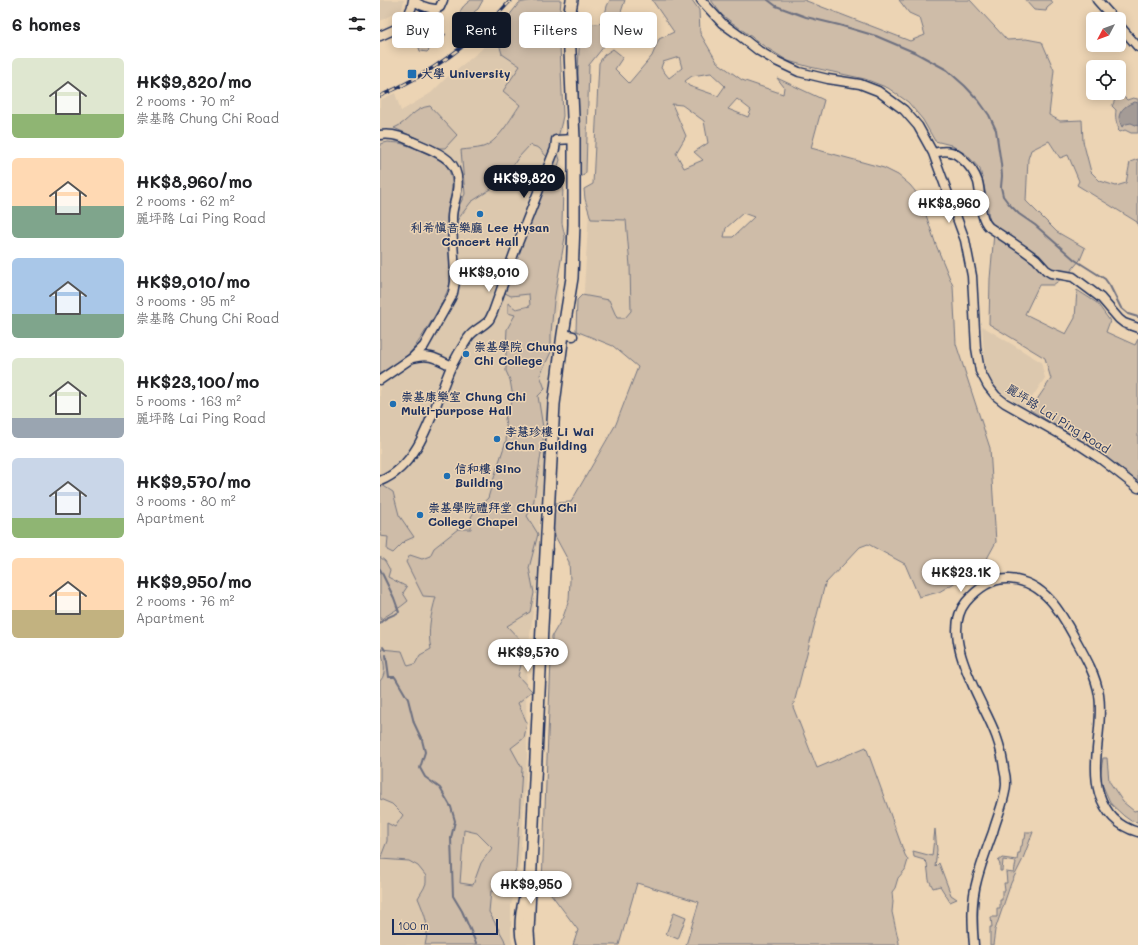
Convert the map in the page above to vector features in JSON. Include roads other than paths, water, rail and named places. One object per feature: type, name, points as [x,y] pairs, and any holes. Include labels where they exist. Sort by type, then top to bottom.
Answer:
[{"type":"main road","points":[[529,945],[528,932],[549,480],[554,404],[568,335],[572,278],[574,224],[574,139],[569,16],[572,0]]},
{"type":"street","points":[[410,12],[413,0],[422,6],[435,9]]},
{"type":"street","points":[[431,12],[440,7],[443,0]]},
{"type":"street","name":"麗坪路 Lai Ping Road","points":[[701,0],[722,23],[759,51],[778,62],[799,72],[860,84],[878,91],[904,110],[918,126],[933,153],[965,240],[972,276],[976,353],[980,371],[985,382],[996,396],[1005,403],[1081,446],[1138,488]]},
{"type":"street","points":[[1097,0],[1108,12]]},
{"type":"street","points":[[380,36],[392,30]]},
{"type":"street","points":[[1126,33],[1138,47]]},
{"type":"street","points":[[380,135],[392,134],[401,136],[437,152],[445,157],[453,167],[457,180],[457,193],[453,205],[452,218],[455,282],[453,293],[428,341],[412,358],[380,380]]},
{"type":"street","points":[[380,481],[391,476],[400,469],[417,448],[452,366],[469,336],[489,320],[493,312],[516,248],[555,149],[556,140],[574,139]]},
{"type":"street","points":[[933,153],[948,151],[959,156],[972,170],[978,182],[983,217],[985,223],[989,227],[1036,259],[1046,270],[1051,273],[1073,278],[1101,298],[1124,323],[1138,328]]},
{"type":"street","points":[[428,341],[427,348],[432,356]]},
{"type":"street","points":[[412,358],[432,356],[452,366]]},
{"type":"street","points":[[974,945],[972,923],[973,899],[977,880],[1004,798],[1006,783],[1003,756],[998,737],[967,673],[958,642],[957,630],[960,609],[976,591],[984,585],[994,580],[1003,578],[1024,581],[1038,588],[1052,602],[1062,616],[1084,654],[1094,675],[1099,695],[1100,714],[1097,776],[1103,804],[1110,815],[1119,823],[1138,832]]},
{"type":"street","points":[[522,945],[519,932],[521,903],[532,866]]},
{"type":"waterway","points":[[768,0],[776,6],[806,17],[876,36],[916,53],[947,70],[979,101],[989,115],[996,130],[1001,164],[1001,187],[1003,196],[1009,204],[1075,260],[1105,279],[1121,308],[1128,314],[1138,317]]},
{"type":"waterway","points":[[380,569],[399,612],[384,619],[380,623]]},
{"type":"waterway","points":[[386,655],[389,677],[395,677],[408,699],[414,723],[422,740],[425,752],[420,768],[425,777],[440,788],[451,807],[455,821],[451,838],[453,896],[462,911],[476,943]]},
{"type":"railway","points":[[380,96],[417,77],[451,55],[483,29],[511,0]]},
{"type":"place","name":"大學 University","points":[[412,74]]},
{"type":"place","name":"利希慎音樂廳 Lee Hysan Concert Hall","points":[[480,214]]},
{"type":"place","name":"崇基學院 Chung Chi College","points":[[466,354]]},
{"type":"place","name":"崇基康樂室 Chung Chi Multi-purpose Hall","points":[[393,404]]},
{"type":"place","name":"李慧珍樓 Li Wai Chun Building","points":[[497,439]]},
{"type":"place","name":"信和樓 Sino Building","points":[[447,476]]},
{"type":"place","name":"崇基學院禮拜堂 Chung Chi College Chapel","points":[[420,515]]}]
